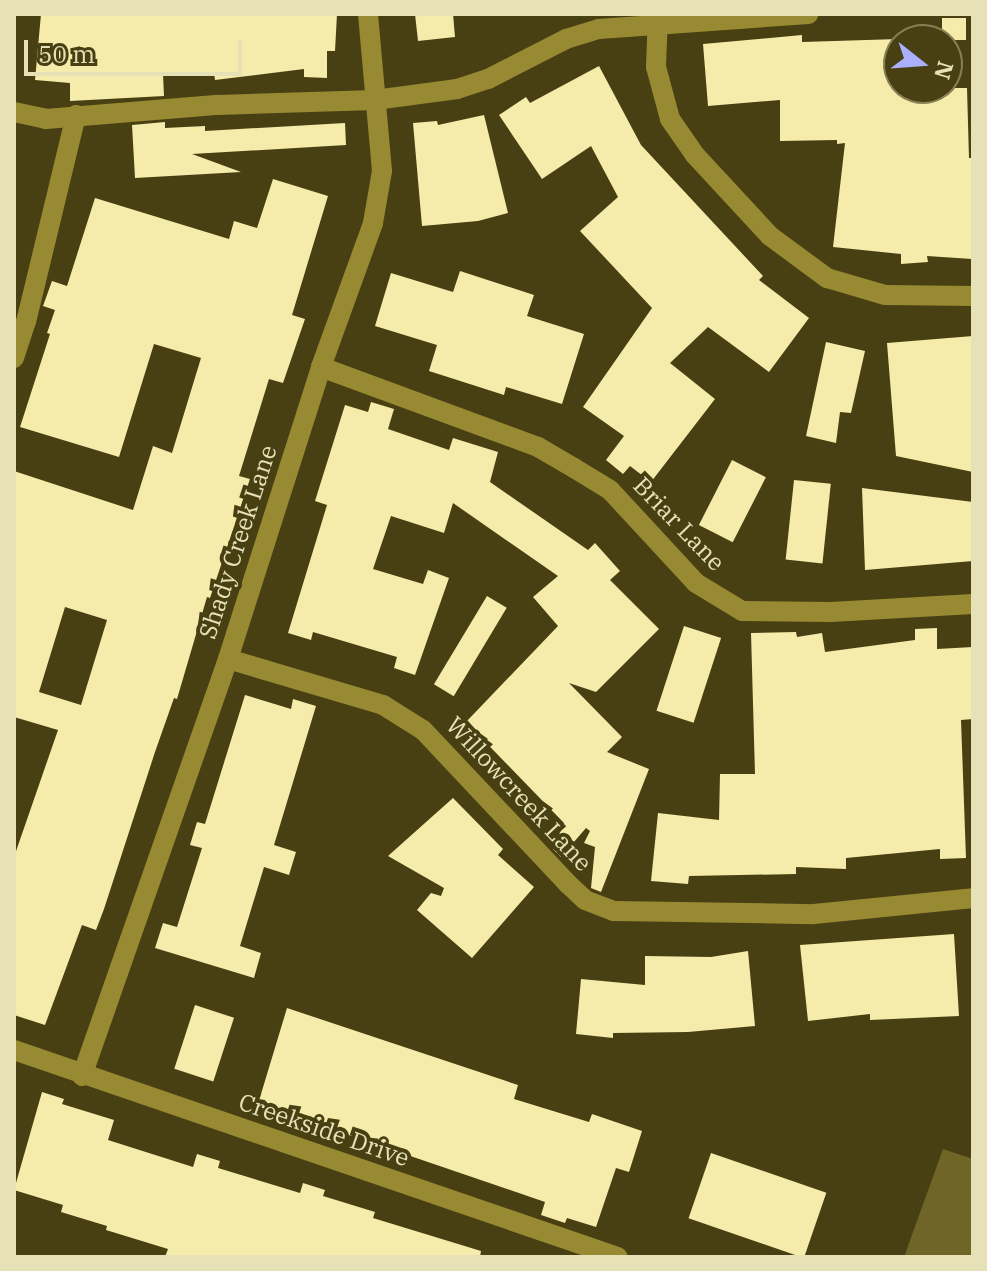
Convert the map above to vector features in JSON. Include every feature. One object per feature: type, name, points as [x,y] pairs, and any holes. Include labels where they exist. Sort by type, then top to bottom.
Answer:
[{"type":"street","name":"Shady Creek Lane","points":[[82,1076],[228,659],[321,367],[373,223],[382,171],[368,14]]},
{"type":"street","points":[[14,112],[46,119],[375,100],[457,89],[488,79],[566,39],[599,29],[659,19],[808,14]]},
{"type":"street","points":[[659,19],[656,67],[670,119],[695,155],[770,236],[827,278],[885,295],[973,296]]},
{"type":"street","points":[[14,358],[26,322],[76,115]]},
{"type":"street","name":"Briar Lane","points":[[321,367],[538,447],[610,490],[696,583],[742,611],[831,612],[973,604]]},
{"type":"street","name":"Willowcreek Lane","points":[[228,659],[383,705],[423,730],[568,884],[585,900],[614,911],[814,914],[973,898]]},
{"type":"street","name":"Creekside Drive","points":[[14,1050],[82,1076],[618,1257]]},
{"type":"shaded area","points":[[943,1149],[973,1159],[973,1257],[904,1257]]},
{"type":"building","points":[[41,14],[337,14],[335,51],[327,51],[327,78],[304,77],[304,69],[215,80],[214,72],[163,74],[164,96],[70,101],[70,83],[35,80]]},
{"type":"building","points":[[415,14],[453,14],[455,37],[418,41]]},
{"type":"building","points":[[942,18],[966,18],[966,40],[963,40],[963,24],[942,24]]},
{"type":"building","points":[[802,35],[802,42],[883,39],[883,104],[963,104],[963,88],[967,88],[969,158],[973,158],[972,259],[927,256],[928,262],[901,264],[901,254],[833,247],[845,143],[837,144],[837,140],[780,141],[780,100],[708,106],[703,44]]},
{"type":"building","points":[[599,66],[641,145],[763,276],[759,280],[809,318],[769,372],[708,327],[670,363],[715,399],[651,482],[630,466],[623,474],[606,460],[624,436],[583,407],[652,308],[580,231],[618,197],[591,146],[542,179],[499,115],[526,97],[530,103]]},
{"type":"building","points":[[484,115],[508,213],[478,221],[422,226],[413,123],[437,121],[438,125]]},
{"type":"building","points":[[165,122],[165,128],[205,126],[205,131],[345,123],[346,145],[192,154],[241,172],[135,178],[132,125]]},
{"type":"building","points":[[273,179],[328,196],[292,315],[305,319],[283,383],[269,379],[239,476],[250,479],[210,598],[207,597],[177,699],[174,698],[155,752],[96,930],[82,925],[45,1025],[14,1015],[14,857],[58,730],[14,717],[14,471],[133,510],[153,446],[172,453],[201,358],[154,344],[119,457],[20,427],[55,310],[43,306],[52,281],[67,286],[95,198],[229,239],[234,221],[257,228]],"holes":[[[65,607],[107,620],[81,705],[39,692]]]},
{"type":"building","points":[[460,271],[534,295],[527,316],[584,334],[562,404],[506,387],[504,395],[429,371],[437,345],[375,326],[391,273],[453,292]]},
{"type":"building","points":[[973,336],[973,472],[896,456],[887,343]]},
{"type":"building","points":[[826,342],[865,351],[851,413],[840,412],[836,443],[806,436]]},
{"type":"building","points":[[371,402],[394,409],[388,429],[449,450],[453,438],[498,452],[490,482],[588,550],[595,543],[620,571],[610,580],[659,629],[596,692],[569,683],[622,737],[607,752],[649,769],[601,892],[591,888],[595,847],[584,843],[590,831],[586,828],[561,857],[553,849],[564,823],[466,722],[558,626],[533,597],[558,576],[453,503],[444,533],[391,516],[373,569],[423,584],[428,570],[449,578],[415,675],[394,668],[397,657],[313,632],[311,640],[288,633],[327,505],[315,501],[345,405],[368,412]]},
{"type":"building","points":[[732,460],[766,477],[733,542],[699,525]]},
{"type":"building","points":[[794,480],[831,484],[822,563],[786,560]]},
{"type":"building","points":[[862,488],[973,502],[973,561],[865,570]]},
{"type":"building","points":[[487,596],[507,608],[454,696],[434,684]]},
{"type":"building","points":[[684,626],[721,638],[694,723],[656,711]]},
{"type":"building","points":[[937,628],[937,649],[973,647],[973,719],[961,720],[966,858],[940,859],[940,849],[846,858],[846,869],[796,867],[796,874],[689,876],[688,884],[651,881],[658,813],[719,820],[720,774],[755,774],[751,633],[796,632],[797,637],[822,633],[825,652],[915,640],[915,629]]},
{"type":"building","points":[[245,695],[291,709],[293,699],[316,706],[274,845],[296,852],[289,875],[264,867],[240,946],[261,953],[254,978],[155,948],[163,923],[177,927],[202,848],[190,845],[197,822],[205,824]]},
{"type":"building","points":[[453,798],[503,849],[498,855],[534,887],[472,958],[417,910],[431,893],[441,896],[444,888],[388,856]]},
{"type":"building","points":[[954,934],[959,1016],[870,1020],[870,1014],[808,1021],[800,945]]},
{"type":"building","points":[[748,951],[755,1026],[688,1032],[613,1033],[613,1038],[576,1034],[581,979],[645,985],[645,956],[711,957]]},
{"type":"building","points":[[195,1005],[234,1018],[213,1081],[174,1069]]},
{"type":"building","points":[[287,1008],[518,1085],[514,1099],[589,1122],[592,1114],[642,1131],[629,1172],[616,1168],[596,1227],[567,1218],[565,1223],[541,1215],[545,1202],[258,1104]]},
{"type":"building","points":[[42,1092],[64,1099],[62,1104],[114,1120],[108,1140],[193,1167],[197,1154],[220,1161],[218,1168],[300,1193],[303,1183],[325,1190],[323,1196],[375,1212],[373,1218],[481,1251],[480,1257],[165,1257],[168,1249],[106,1230],[107,1226],[61,1212],[63,1205],[14,1190]]},
{"type":"building","points":[[711,1153],[826,1193],[804,1257],[689,1218]]}]
